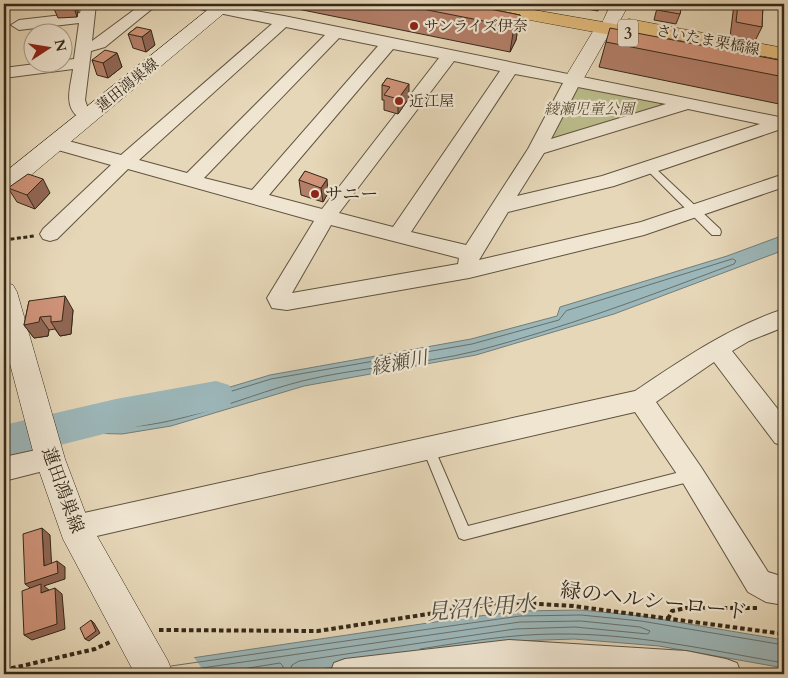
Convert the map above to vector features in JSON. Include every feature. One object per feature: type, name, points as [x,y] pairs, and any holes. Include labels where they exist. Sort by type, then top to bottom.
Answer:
[{"type":"main road","name":"さいたま栗橋線","points":[[471,4],[784,54]]},
{"type":"main road","name":"さいたま栗橋線","points":[[515,4],[784,62]]},
{"type":"main road","points":[[574,81],[620,4]]},
{"type":"main road","name":"蓮田鴻巣線","points":[[4,185],[57,144],[223,6]]},
{"type":"main road","name":"蓮田鴻巣線","points":[[4,292],[11,346],[35,405],[49,456],[74,528],[155,674]]},
{"type":"street","points":[[4,73],[84,56],[151,4]]},
{"type":"street","points":[[195,4],[223,6],[336,32],[782,123]]},
{"type":"street","points":[[19,25],[89,11],[77,100],[79,108],[88,117]]},
{"type":"street","points":[[50,234],[125,162],[284,21]]},
{"type":"street","points":[[192,179],[336,32]]},
{"type":"street","points":[[256,198],[390,42]]},
{"type":"street","points":[[451,54],[326,217],[278,298],[280,302],[644,228],[784,180]]},
{"type":"street","points":[[398,236],[511,67]]},
{"type":"street","points":[[470,262],[537,149],[574,81]]},
{"type":"street","points":[[537,149],[683,104]]},
{"type":"street","points":[[502,206],[544,199],[650,168],[782,123]]},
{"type":"street","points":[[57,144],[398,236],[470,262]]},
{"type":"street","points":[[74,528],[641,400],[741,335],[784,318]]},
{"type":"street","points":[[717,349],[784,435]]},
{"type":"street","points":[[641,400],[692,475],[758,582],[766,588],[784,591]]},
{"type":"street","points":[[4,469],[49,456]]},
{"type":"street","points":[[345,674],[509,655],[686,666],[726,674]]},
{"type":"lane","points":[[650,168],[716,232]]},
{"type":"lane","points":[[428,447],[464,534],[692,475]]},
{"type":"path","points":[[4,240],[50,234]]},
{"type":"path","name":"緑のヘルシーロード","points":[[4,670],[95,649],[134,636],[318,631],[506,602],[573,606],[784,634]]},
{"type":"path","points":[[668,619],[672,611],[686,608],[759,608]]},
{"type":"green space","name":"綾瀬児童公園","points":[[578,86],[660,103],[661,108],[556,141],[550,135]]},
{"type":"water","points":[[784,235],[784,250],[614,314],[476,355],[304,386],[171,426],[122,434],[84,433],[4,449],[4,431],[147,412],[270,375],[471,339],[557,316],[560,307],[727,256]]},
{"type":"water","points":[[581,610],[641,616],[784,640],[784,668],[659,646],[574,639],[516,641],[285,674],[84,674],[455,619],[520,611]]},
{"type":"pier","points":[[60,421],[66,439],[24,448],[18,426]]},
{"type":"pier","points":[[193,656],[206,674],[112,674],[108,668]]},
{"type":"building","points":[[397,4],[464,4],[520,15],[514,27]]},
{"type":"building","points":[[659,4],[682,4],[680,14],[657,10]]},
{"type":"building","points":[[738,4],[763,4],[762,27],[736,22]]},
{"type":"building","points":[[137,27],[151,30],[142,37],[128,34]]},
{"type":"building","points":[[610,28],[784,61],[784,77],[606,42]]},
{"type":"building","points":[[105,50],[117,53],[103,63],[92,60]]},
{"type":"building","points":[[387,78],[409,84],[398,99],[384,95],[390,87],[382,85]]},
{"type":"building","points":[[305,171],[327,179],[321,188],[299,180]]},
{"type":"building","points":[[28,174],[43,179],[27,195],[8,188]]},
{"type":"building","points":[[65,296],[62,321],[51,322],[51,316],[40,317],[39,322],[24,325],[29,301]]},
{"type":"building","points":[[42,528],[44,566],[57,561],[58,573],[25,584],[23,534]]},
{"type":"building","points":[[41,584],[41,593],[55,588],[57,624],[24,635],[22,591]]},
{"type":"building","points":[[91,620],[96,631],[85,639],[80,628]]},
{"type":"waterway","name":"綾瀬川","points":[[4,442],[116,415],[216,396]]},
{"type":"place","name":"サンライズ伊奈","points":[[414,26]]},
{"type":"place","name":"近江屋","points":[[399,101]]},
{"type":"place","name":"サニー","points":[[315,194]]},
{"type":"water label","name":"見沼代用水","points":[[481,607]]}]
